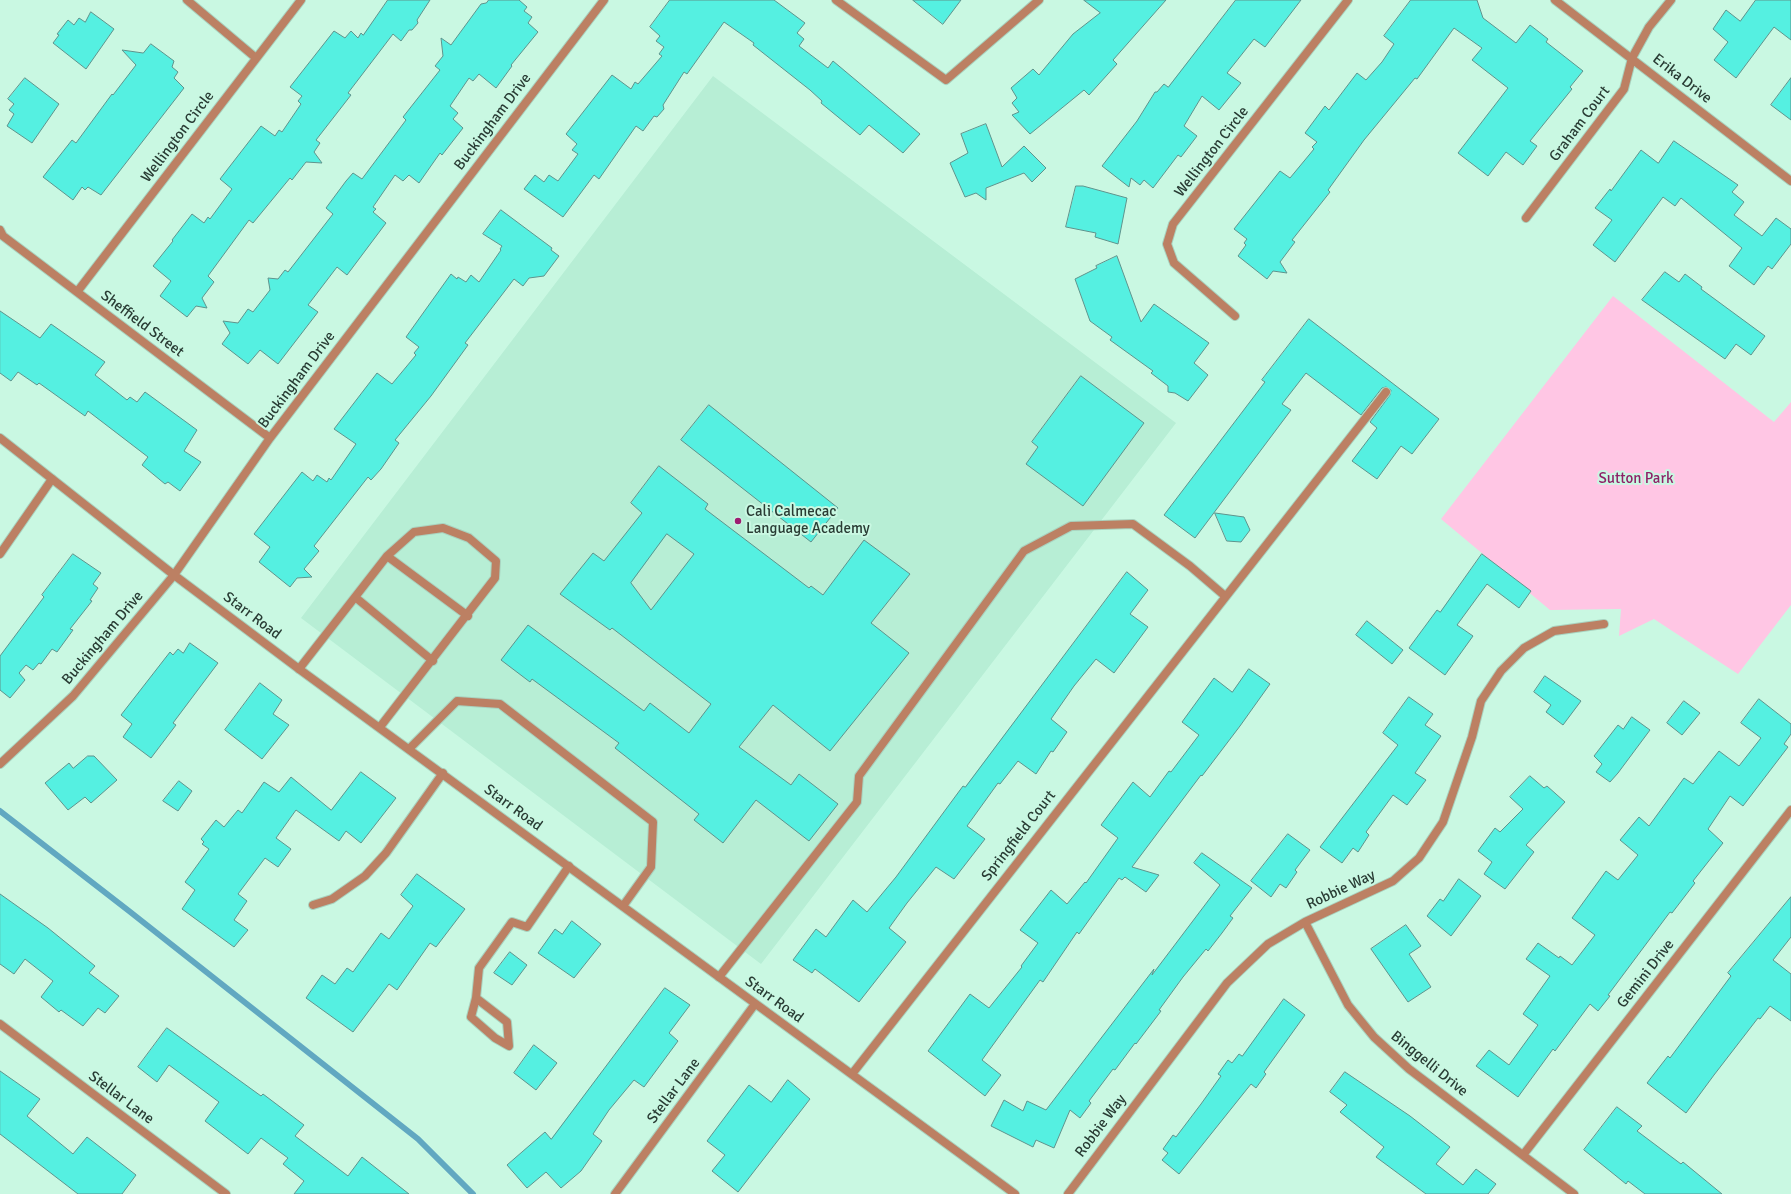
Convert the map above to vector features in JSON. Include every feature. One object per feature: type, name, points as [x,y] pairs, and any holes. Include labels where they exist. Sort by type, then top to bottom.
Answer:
[{"type":"street","points":[[187,0],[256,58]]},
{"type":"street","name":"Wellington Circle","points":[[77,292],[301,0]]},
{"type":"street","name":"Buckingham Drive","points":[[0,764],[73,696],[174,575],[270,438],[604,0]]},
{"type":"street","points":[[836,0],[946,80],[1039,0]]},
{"type":"street","name":"Wellington Circle","points":[[1235,316],[1174,263],[1167,244],[1173,224],[1348,0]]},
{"type":"street","name":"Erika Drive","points":[[1555,0],[1791,181]]},
{"type":"street","name":"Graham Court","points":[[1526,218],[1624,88],[1632,58],[1650,27],[1671,0]]},
{"type":"street","name":"Sheffield Street","points":[[0,230],[3,236],[270,438]]},
{"type":"street","name":"Springfield Court","points":[[852,1074],[1209,616],[1386,392]]},
{"type":"street","name":"Starr Road","points":[[0,438],[174,575],[299,669],[443,773],[1015,1194]]},
{"type":"street","points":[[0,554],[52,479]]},
{"type":"street","points":[[719,977],[857,802],[859,776],[1024,551],[1071,526],[1133,524],[1190,566],[1225,596]]},
{"type":"street","points":[[299,669],[387,556],[414,532],[443,528],[469,538],[496,561],[496,578],[468,616],[380,727]]},
{"type":"street","points":[[387,556],[468,616]]},
{"type":"street","points":[[355,597],[433,660]]},
{"type":"street","name":"Robbie Way","points":[[1068,1194],[1227,983],[1268,944],[1305,922],[1394,881],[1419,858],[1443,822],[1472,737],[1481,701],[1500,671],[1524,648],[1554,631],[1604,624]]},
{"type":"street","points":[[409,749],[457,701],[500,704],[653,822],[651,867],[623,906]]},
{"type":"street","points":[[313,905],[332,899],[364,876],[386,853],[443,773]]},
{"type":"street","name":"Gemini Drive","points":[[1523,1155],[1791,810]]},
{"type":"street","points":[[476,998],[507,1022],[509,1046],[495,1038],[471,1017],[476,998],[479,968],[512,922],[528,926],[569,866]]},
{"type":"street","name":"Binggelli Drive","points":[[1305,922],[1348,1004],[1374,1037],[1409,1069],[1574,1194]]},
{"type":"street","name":"Stellar Lane","points":[[615,1194],[755,1004]]},
{"type":"street","name":"Stellar Lane","points":[[0,1024],[226,1194]]},
{"type":"shaded area","name":"Cali Calmecac Language Academy","points":[[713,76],[1176,423],[761,964],[301,618]]},
{"type":"green space","name":"Sutton Park","points":[[1613,296],[1774,422],[1791,402],[1791,605],[1738,674],[1654,619],[1619,636],[1621,609],[1550,610],[1441,519]]},
{"type":"building","points":[[388,0],[430,0],[417,20],[418,23],[412,30],[409,30],[401,41],[393,34],[348,93],[351,95],[316,140],[320,143],[314,152],[322,163],[306,162],[292,180],[290,178],[253,223],[249,220],[208,276],[214,282],[202,298],[207,308],[196,306],[187,317],[160,296],[171,281],[153,266],[192,214],[204,223],[208,217],[210,219],[232,189],[220,179],[261,126],[275,136],[279,130],[282,132],[301,104],[298,101],[302,96],[290,87],[334,31],[345,38],[351,31],[358,38],[361,33],[363,35]]},
{"type":"building","points":[[489,0],[519,0],[527,7],[524,11],[532,17],[528,23],[538,32],[511,65],[512,66],[496,88],[479,74],[473,81],[469,78],[450,106],[458,113],[453,119],[463,128],[442,155],[440,153],[419,183],[409,175],[403,181],[395,175],[373,207],[376,209],[373,212],[386,223],[347,275],[337,267],[308,305],[318,312],[278,364],[260,350],[248,364],[222,344],[230,333],[223,321],[238,323],[248,309],[253,312],[270,290],[268,278],[278,279],[285,270],[288,272],[333,214],[326,208],[346,181],[353,173],[362,179],[406,120],[403,117],[440,70],[435,66],[443,56],[441,38],[451,45],[481,4],[486,3]]},
{"type":"building","points":[[670,0],[774,0],[805,23],[797,33],[804,39],[799,46],[828,68],[833,61],[920,134],[903,153],[869,125],[860,135],[821,103],[822,101],[810,90],[753,45],[754,43],[724,22],[687,74],[684,72],[663,105],[664,109],[657,117],[654,116],[643,131],[636,126],[599,179],[594,175],[563,217],[524,189],[535,175],[544,182],[549,175],[558,181],[578,154],[572,150],[577,144],[566,134],[612,75],[631,89],[635,82],[638,84],[662,56],[659,54],[664,47],[656,41],[660,36],[650,27]]},
{"type":"building","points":[[913,0],[961,0],[943,24]]},
{"type":"building","points":[[1084,0],[1166,0],[1113,60],[1117,64],[1089,95],[1084,90],[1030,134],[1012,115],[1019,112],[1012,103],[1017,98],[1011,88],[1033,69],[1039,75],[1073,34],[1100,13]]},
{"type":"building","points":[[1236,0],[1301,0],[1265,47],[1254,39],[1227,73],[1241,83],[1219,110],[1202,96],[1184,126],[1197,136],[1181,157],[1178,155],[1153,188],[1144,180],[1140,185],[1131,178],[1129,187],[1102,166],[1137,121],[1155,92],[1157,92],[1164,84],[1168,87]]},
{"type":"building","points":[[1411,0],[1477,0],[1483,18],[1516,43],[1530,25],[1548,39],[1546,42],[1583,71],[1570,87],[1572,89],[1530,141],[1537,146],[1523,165],[1506,152],[1488,176],[1458,153],[1508,88],[1472,60],[1482,48],[1454,28],[1417,79],[1415,78],[1364,140],[1328,190],[1330,192],[1292,240],[1295,242],[1280,262],[1287,273],[1273,271],[1267,279],[1238,256],[1246,245],[1244,243],[1247,239],[1234,229],[1280,171],[1290,178],[1314,149],[1312,147],[1317,142],[1305,133],[1325,106],[1329,110],[1357,73],[1366,80],[1382,62],[1394,44],[1384,36]]},
{"type":"building","points":[[1756,0],[1791,0],[1791,40],[1774,27],[1736,78],[1714,60],[1728,42],[1713,29],[1726,10],[1740,21]]},
{"type":"building","points":[[91,12],[114,29],[86,69],[53,43],[59,35],[57,34],[68,20],[74,25],[79,18],[85,22]]},
{"type":"building","points":[[151,44],[174,61],[172,67],[178,72],[174,78],[184,88],[101,195],[88,187],[85,190],[82,187],[73,200],[43,177],[72,140],[76,143],[112,94],[113,95],[136,65],[122,50],[143,53]]},
{"type":"building","points":[[25,78],[59,104],[32,143],[7,126],[14,114],[9,110],[14,104],[8,99]]},
{"type":"building","points":[[1791,78],[1791,120],[1771,105]]},
{"type":"building","points":[[986,124],[1002,167],[1024,146],[1046,168],[1032,182],[1024,173],[986,188],[986,200],[976,193],[965,197],[950,163],[968,153],[961,134]]},
{"type":"building","points":[[1674,141],[1738,185],[1732,192],[1744,202],[1734,215],[1762,236],[1776,218],[1791,229],[1791,244],[1772,269],[1768,266],[1754,285],[1729,266],[1742,248],[1681,198],[1675,206],[1663,197],[1615,262],[1593,245],[1612,220],[1595,208],[1610,189],[1611,191],[1641,150],[1658,163]]},
{"type":"building","points":[[1076,186],[1083,186],[1127,198],[1118,244],[1095,237],[1096,233],[1066,227]]},
{"type":"building","points":[[501,210],[552,248],[551,250],[559,256],[544,276],[529,278],[523,286],[514,279],[465,343],[468,345],[431,396],[395,440],[399,443],[381,469],[371,480],[368,477],[314,546],[319,551],[304,569],[312,577],[297,578],[290,587],[259,562],[270,547],[254,534],[302,472],[313,481],[317,475],[327,482],[329,478],[331,480],[356,444],[334,429],[377,373],[392,384],[416,355],[414,353],[419,347],[406,337],[451,274],[457,279],[458,277],[466,282],[471,275],[479,282],[501,250],[500,249],[502,246],[483,234]]},
{"type":"building","points":[[1117,256],[1141,322],[1154,304],[1209,343],[1194,363],[1208,375],[1188,401],[1175,393],[1168,392],[1168,386],[1151,373],[1153,371],[1110,340],[1112,337],[1090,321],[1075,279],[1097,268],[1096,266]]},
{"type":"building","points":[[1665,272],[1679,282],[1685,274],[1702,287],[1701,289],[1765,336],[1751,355],[1736,344],[1725,359],[1642,300]]},
{"type":"building","points":[[0,311],[40,338],[51,324],[105,362],[95,375],[127,400],[130,397],[137,402],[145,392],[197,430],[184,451],[201,462],[180,491],[168,482],[165,484],[142,465],[148,457],[88,411],[85,416],[39,383],[37,385],[18,372],[11,381],[0,373]]},
{"type":"building","points":[[1309,319],[1439,419],[1412,454],[1401,446],[1377,479],[1352,461],[1377,428],[1370,422],[1390,395],[1391,390],[1386,387],[1382,388],[1361,415],[1306,373],[1282,404],[1291,410],[1195,538],[1164,515],[1265,382],[1262,380]]},
{"type":"building","points":[[1081,376],[1144,423],[1083,506],[1026,464],[1038,447],[1032,442]]},
{"type":"building","points":[[709,405],[838,508],[811,542],[681,440]]},
{"type":"building","points":[[659,466],[708,504],[705,509],[809,588],[811,586],[823,595],[864,540],[910,574],[871,623],[909,653],[830,751],[773,705],[739,747],[791,785],[799,774],[838,804],[809,841],[756,800],[723,843],[694,820],[699,814],[615,748],[619,743],[532,679],[530,682],[501,660],[528,625],[644,711],[650,703],[689,733],[711,704],[612,628],[610,630],[560,594],[593,553],[604,561],[642,513],[631,503]],"holes":[[[667,534],[694,554],[651,610],[631,583]]]},
{"type":"building","points":[[1215,513],[1244,517],[1250,530],[1241,542],[1227,541]]},
{"type":"building","points":[[73,554],[101,573],[93,584],[98,588],[90,600],[92,601],[70,629],[73,630],[57,652],[52,649],[41,664],[39,663],[33,670],[26,665],[19,673],[25,680],[10,698],[0,690],[0,656],[44,597],[42,595]]},
{"type":"building","points":[[1482,554],[1531,591],[1519,608],[1487,584],[1457,625],[1473,636],[1445,675],[1409,648],[1437,610],[1440,612]]},
{"type":"building","points":[[1127,572],[1148,590],[1130,614],[1148,627],[1114,673],[1096,659],[1074,686],[1051,719],[1067,732],[1053,752],[1051,751],[1036,774],[1018,761],[1000,784],[998,783],[967,826],[985,839],[954,879],[936,867],[907,903],[889,928],[906,942],[859,1002],[815,969],[812,973],[793,960],[816,929],[826,937],[853,900],[867,912],[896,877],[963,786],[965,787]]},
{"type":"building","points":[[1367,621],[1403,650],[1392,664],[1356,635]]},
{"type":"building","points":[[190,643],[218,663],[173,723],[176,725],[151,758],[123,737],[132,724],[121,715],[170,652],[173,655],[178,649],[183,653]]},
{"type":"building","points":[[1249,669],[1270,684],[1240,726],[1132,867],[1159,875],[1146,892],[1125,877],[1122,880],[1119,878],[1079,934],[1077,932],[1043,982],[1040,980],[982,1060],[1001,1075],[985,1096],[928,1051],[970,994],[989,1008],[1022,967],[1021,966],[1038,943],[1020,930],[1051,890],[1067,904],[1085,882],[1086,883],[1118,838],[1101,825],[1133,782],[1150,797],[1169,771],[1171,772],[1199,735],[1182,722],[1214,678],[1232,692]]},
{"type":"building","points":[[1545,676],[1581,701],[1563,725],[1546,712],[1551,705],[1534,692]]},
{"type":"building","points":[[260,683],[282,700],[273,714],[289,725],[262,759],[225,730]]},
{"type":"building","points":[[1409,697],[1433,714],[1425,725],[1441,736],[1415,773],[1426,780],[1407,805],[1393,795],[1366,832],[1369,835],[1358,852],[1353,848],[1342,863],[1320,847],[1398,745],[1383,733]]},
{"type":"building","points":[[1759,699],[1791,724],[1791,734],[1784,744],[1788,747],[1743,806],[1730,796],[1708,829],[1723,843],[1693,881],[1695,883],[1672,913],[1670,912],[1608,995],[1610,996],[1598,1011],[1590,1004],[1555,1051],[1553,1049],[1518,1097],[1476,1066],[1489,1050],[1509,1065],[1538,1025],[1523,1014],[1550,976],[1526,959],[1538,943],[1572,965],[1595,935],[1572,918],[1606,871],[1618,880],[1638,855],[1620,840],[1639,817],[1649,826],[1684,778],[1693,784],[1719,751],[1739,766],[1761,738],[1741,723]]},
{"type":"building","points":[[1684,701],[1700,713],[1682,735],[1667,723]]},
{"type":"building","points":[[1632,717],[1650,730],[1610,782],[1596,772],[1602,764],[1594,756],[1618,725],[1623,729]]},
{"type":"building","points":[[88,756],[94,756],[117,780],[91,803],[85,797],[68,810],[45,783],[69,763],[73,768]]},
{"type":"building","points":[[361,772],[396,798],[361,843],[346,831],[339,841],[296,810],[276,838],[291,849],[278,867],[265,858],[238,894],[247,901],[234,920],[248,930],[234,947],[182,909],[195,890],[185,882],[209,849],[202,844],[204,842],[201,839],[216,820],[224,827],[238,810],[242,813],[264,782],[279,792],[291,777],[331,810]]},
{"type":"building","points":[[1530,776],[1544,788],[1547,786],[1565,802],[1526,845],[1534,852],[1505,889],[1484,874],[1492,862],[1478,851],[1495,828],[1500,832],[1523,809],[1510,797]]},
{"type":"building","points":[[179,781],[192,791],[178,811],[163,801]]},
{"type":"building","points":[[1288,834],[1310,850],[1295,870],[1297,872],[1286,888],[1280,884],[1271,897],[1251,881]]},
{"type":"building","points":[[1202,853],[1252,888],[1230,916],[1233,918],[1222,933],[1208,951],[1206,949],[1183,977],[1159,1010],[1161,1011],[1136,1044],[1135,1043],[1115,1070],[1113,1069],[1089,1101],[1091,1103],[1080,1118],[1070,1110],[1054,1148],[1036,1140],[1033,1147],[991,1126],[1004,1100],[1023,1111],[1027,1101],[1046,1110],[1154,969],[1152,975],[1220,885],[1194,863]]},
{"type":"building","points":[[417,874],[465,909],[436,947],[430,943],[397,990],[389,984],[353,1032],[306,998],[322,975],[335,984],[347,968],[353,972],[381,933],[389,939],[413,906],[401,895]]},
{"type":"building","points":[[1459,879],[1481,896],[1451,936],[1427,916],[1440,899],[1443,901]]},
{"type":"building","points":[[0,894],[48,928],[95,966],[89,973],[119,996],[105,1013],[98,1008],[83,1026],[61,1010],[59,1012],[41,997],[53,981],[25,959],[14,974],[0,964]]},
{"type":"building","points":[[1791,897],[1791,937],[1773,960],[1791,974],[1791,1021],[1770,1006],[1760,1019],[1758,1018],[1686,1113],[1647,1083],[1668,1056],[1670,1058],[1731,976],[1728,973]]},
{"type":"building","points":[[572,921],[601,944],[574,978],[538,953],[555,929],[562,934]]},
{"type":"building","points":[[1406,925],[1421,946],[1409,954],[1431,987],[1408,1002],[1371,949]]},
{"type":"building","points":[[510,952],[527,965],[512,985],[494,973]]},
{"type":"building","points":[[665,988],[690,1005],[669,1033],[678,1041],[644,1087],[634,1080],[609,1110],[593,1134],[602,1141],[581,1171],[561,1188],[546,1172],[527,1188],[507,1165],[545,1132],[551,1139]]},
{"type":"building","points":[[1284,999],[1305,1015],[1264,1072],[1266,1074],[1256,1088],[1251,1084],[1179,1174],[1162,1160],[1168,1153],[1163,1149],[1173,1135],[1176,1137],[1201,1104],[1221,1076],[1218,1074],[1228,1060],[1232,1063],[1239,1054],[1242,1056]]},
{"type":"building","points":[[167,1028],[261,1096],[263,1094],[304,1125],[295,1136],[348,1176],[362,1157],[409,1194],[294,1194],[304,1181],[283,1164],[288,1158],[261,1138],[248,1154],[205,1121],[219,1102],[169,1065],[157,1082],[138,1067]]},
{"type":"building","points":[[534,1045],[557,1063],[536,1090],[514,1073]]},
{"type":"building","points":[[0,1071],[40,1099],[27,1116],[73,1154],[87,1137],[136,1175],[122,1194],[78,1194],[0,1134]]},
{"type":"building","points":[[1345,1072],[1410,1116],[1450,1147],[1436,1164],[1463,1185],[1476,1169],[1496,1184],[1488,1194],[1426,1194],[1376,1157],[1384,1147],[1340,1112],[1347,1105],[1330,1092]]},
{"type":"building","points":[[788,1080],[810,1099],[738,1192],[712,1171],[725,1155],[707,1141],[749,1085],[771,1102]]},
{"type":"building","points":[[1617,1107],[1642,1126],[1637,1131],[1681,1164],[1683,1162],[1722,1194],[1645,1194],[1628,1181],[1626,1184],[1584,1150]]},
{"type":"waterway","points":[[0,811],[418,1139],[473,1194]]},
{"type":"place","name":"Cali Calmecac Language Academy","points":[[738,521]]}]
